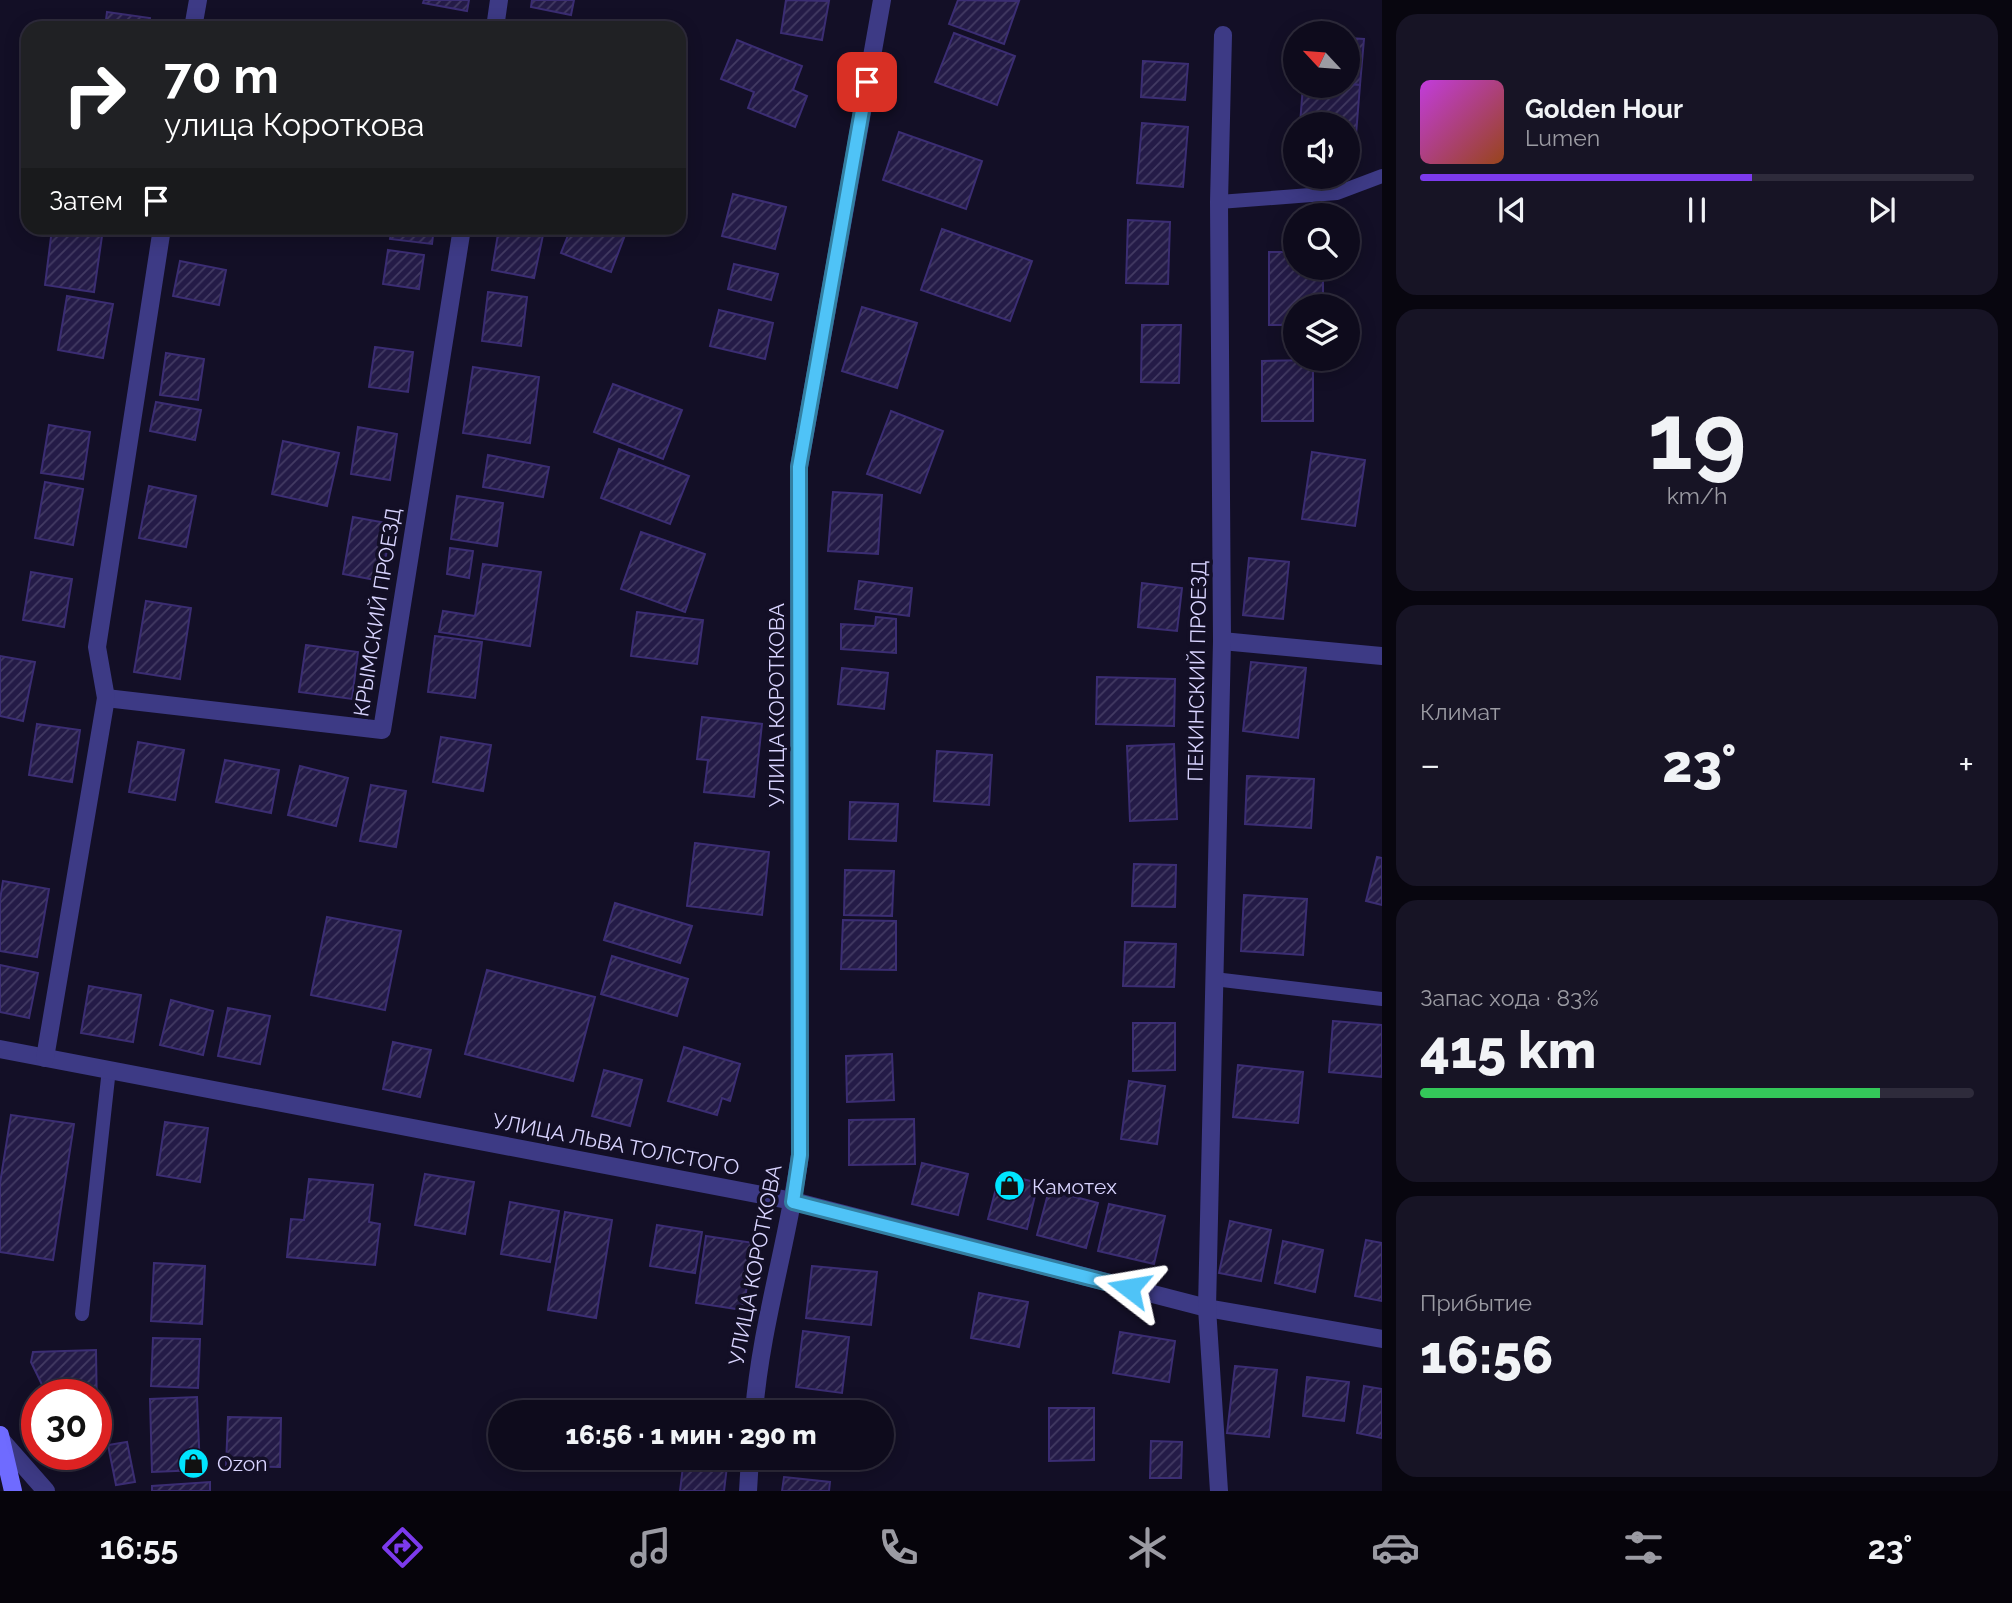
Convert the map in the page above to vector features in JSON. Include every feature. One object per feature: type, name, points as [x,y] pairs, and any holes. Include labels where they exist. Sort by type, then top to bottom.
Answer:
[{"type":"main road","points":[[1,1438],[13,1491]]},
{"type":"street","points":[[194,21],[198,0]]},
{"type":"street","points":[[496,21],[499,0]]},
{"type":"street","name":"УЛИЦА КОРОТКОВА","points":[[755,1400],[758,1366],[793,1202],[800,1155],[799,467],[882,0]]},
{"type":"street","name":"ПЕКИНСКИЙ ПРОЕЗД","points":[[1219,1491],[1207,1308],[1222,641],[1219,202],[1223,35]]},
{"type":"street","points":[[45,1058],[106,698],[97,648],[161,235]]},
{"type":"street","name":"КРЫМСКИЙ ПРОЕЗД","points":[[106,698],[382,730],[462,235]]},
{"type":"street","points":[[1222,641],[1382,656]]},
{"type":"street","name":"УЛИЦА ЛЬВА ТОЛСТОГО","points":[[0,1049],[793,1202],[1207,1308],[1382,1339]]},
{"type":"street","points":[[1,1438],[46,1491]]},
{"type":"street","points":[[748,1491],[749,1470]]},
{"type":"lane","points":[[1219,202],[1337,193],[1382,176]]},
{"type":"lane","points":[[1214,979],[1382,999]]},
{"type":"lane","points":[[82,1314],[109,1069]]},
{"type":"building","points":[[424,0],[469,0],[467,11],[423,3]]},
{"type":"building","points":[[532,0],[574,0],[571,15],[531,7]]},
{"type":"building","points":[[786,0],[829,1],[822,40],[781,33]]},
{"type":"building","points":[[958,0],[1019,1],[1004,44],[949,24]]},
{"type":"building","points":[[107,12],[150,18],[150,21],[106,21]]},
{"type":"building","points":[[954,33],[1015,56],[997,105],[935,82]]},
{"type":"building","points":[[1360,39],[1364,39],[1360,85]]},
{"type":"building","points":[[737,40],[802,66],[793,90],[807,96],[795,127],[748,108],[754,92],[721,79]]},
{"type":"building","points":[[1143,61],[1188,64],[1185,100],[1141,97]]},
{"type":"building","points":[[1302,98],[1359,98],[1358,112],[1301,112]]},
{"type":"building","points":[[1142,123],[1188,127],[1183,187],[1137,183]]},
{"type":"building","points":[[899,132],[982,161],[966,209],[883,180]]},
{"type":"building","points":[[733,194],[786,207],[775,249],[722,236]]},
{"type":"building","points":[[1128,220],[1170,222],[1168,284],[1126,283]]},
{"type":"building","points":[[942,229],[1032,261],[1010,321],[921,290]]},
{"type":"building","points":[[51,235],[102,236],[94,292],[45,285]]},
{"type":"building","points":[[391,235],[433,235],[432,244],[390,239]]},
{"type":"building","points":[[498,235],[543,235],[534,278],[492,270]]},
{"type":"building","points":[[568,235],[625,235],[611,272],[561,253]]},
{"type":"building","points":[[388,250],[424,255],[419,289],[383,284]]},
{"type":"building","points":[[1269,252],[1283,252],[1283,280],[1323,280],[1323,294],[1283,294],[1283,325],[1269,325]]},
{"type":"building","points":[[180,261],[226,270],[219,305],[173,296]]},
{"type":"building","points":[[734,264],[778,274],[771,300],[728,289]]},
{"type":"building","points":[[488,292],[527,297],[521,346],[482,341]]},
{"type":"building","points":[[67,296],[113,304],[103,358],[58,350]]},
{"type":"building","points":[[862,307],[917,323],[897,388],[842,371]]},
{"type":"building","points":[[719,310],[773,323],[765,359],[710,346]]},
{"type":"building","points":[[1142,325],[1181,325],[1179,383],[1141,382]]},
{"type":"building","points":[[375,347],[413,352],[408,392],[369,387]]},
{"type":"building","points":[[166,353],[204,359],[198,400],[160,395]]},
{"type":"building","points":[[1262,361],[1283,361],[1283,371],[1313,371],[1313,421],[1262,421]]},
{"type":"building","points":[[473,367],[539,377],[530,443],[463,433]]},
{"type":"building","points":[[613,384],[682,410],[663,459],[594,432]]},
{"type":"building","points":[[156,402],[201,410],[195,440],[150,431]]},
{"type":"building","points":[[891,411],[943,431],[920,493],[867,474]]},
{"type":"building","points":[[49,425],[90,432],[83,479],[41,473]]},
{"type":"building","points":[[358,427],[397,434],[390,480],[351,474]]},
{"type":"building","points":[[283,441],[339,453],[327,506],[272,494]]},
{"type":"building","points":[[619,449],[689,476],[670,524],[601,498]]},
{"type":"building","points":[[1312,452],[1365,460],[1355,526],[1302,519]]},
{"type":"building","points":[[488,455],[549,467],[543,497],[483,487]]},
{"type":"building","points":[[45,482],[83,489],[73,545],[35,538]]},
{"type":"building","points":[[149,486],[196,496],[186,547],[139,538]]},
{"type":"building","points":[[833,492],[882,495],[878,554],[828,551]]},
{"type":"building","points":[[457,496],[503,503],[497,546],[451,539]]},
{"type":"building","points":[[353,517],[392,524],[381,581],[343,574]]},
{"type":"building","points":[[641,532],[705,554],[685,612],[621,589]]},
{"type":"building","points":[[450,548],[473,551],[469,578],[447,574]]},
{"type":"building","points":[[1249,558],[1289,562],[1283,619],[1243,615]]},
{"type":"building","points":[[483,564],[541,572],[530,646],[439,632],[443,611],[475,616]]},
{"type":"building","points":[[31,572],[72,579],[64,627],[23,620]]},
{"type":"building","points":[[859,581],[912,588],[909,616],[855,609]]},
{"type":"building","points":[[1142,583],[1182,588],[1177,631],[1138,627]]},
{"type":"building","points":[[146,601],[191,608],[180,679],[134,672]]},
{"type":"building","points":[[637,612],[703,620],[697,664],[631,656]]},
{"type":"building","points":[[876,617],[896,619],[896,653],[841,649],[841,624],[875,626]]},
{"type":"building","points":[[435,636],[482,642],[475,698],[428,692]]},
{"type":"building","points":[[306,645],[358,652],[352,699],[299,692]]},
{"type":"building","points":[[0,656],[35,662],[23,721],[0,716]]},
{"type":"building","points":[[1251,662],[1306,668],[1298,738],[1243,731]]},
{"type":"building","points":[[842,668],[888,673],[884,709],[838,704]]},
{"type":"building","points":[[1097,677],[1175,679],[1174,726],[1096,724]]},
{"type":"building","points":[[702,717],[762,724],[754,797],[704,792],[708,760],[697,759]]},
{"type":"building","points":[[37,724],[80,730],[72,782],[29,775]]},
{"type":"building","points":[[441,737],[491,745],[483,791],[433,782]]},
{"type":"building","points":[[138,742],[184,750],[175,800],[129,792]]},
{"type":"building","points":[[1174,744],[1177,819],[1130,821],[1127,746]]},
{"type":"building","points":[[937,751],[992,755],[989,805],[934,801]]},
{"type":"building","points":[[225,760],[279,770],[271,813],[216,802]]},
{"type":"building","points":[[300,766],[348,778],[336,826],[288,815]]},
{"type":"building","points":[[1247,776],[1314,779],[1311,828],[1245,824]]},
{"type":"building","points":[[371,785],[406,791],[396,847],[360,841]]},
{"type":"building","points":[[850,802],[898,804],[896,841],[849,839]]},
{"type":"building","points":[[695,843],[769,852],[762,915],[687,906]]},
{"type":"building","points":[[1377,857],[1382,858],[1382,905],[1366,901]]},
{"type":"building","points":[[1134,864],[1176,865],[1175,907],[1132,906]]},
{"type":"building","points":[[845,870],[894,871],[892,916],[844,915]]},
{"type":"building","points":[[3,881],[49,889],[37,957],[0,951],[0,900]]},
{"type":"building","points":[[1244,895],[1307,899],[1303,955],[1241,951]]},
{"type":"building","points":[[615,903],[692,926],[680,963],[604,940]]},
{"type":"building","points":[[327,917],[401,931],[385,1010],[311,995]]},
{"type":"building","points":[[843,920],[896,921],[896,970],[841,969]]},
{"type":"building","points":[[1125,942],[1176,944],[1174,987],[1123,986]]},
{"type":"building","points":[[612,956],[688,979],[677,1016],[601,994]]},
{"type":"building","points":[[0,965],[38,973],[29,1018],[0,1012]]},
{"type":"building","points":[[487,970],[595,997],[573,1081],[465,1054]]},
{"type":"building","points":[[89,986],[141,995],[133,1042],[81,1033]]},
{"type":"building","points":[[171,1000],[213,1011],[203,1055],[160,1045]]},
{"type":"building","points":[[228,1008],[270,1016],[260,1064],[218,1056]]},
{"type":"building","points":[[1333,1021],[1382,1025],[1382,1077],[1329,1072]]},
{"type":"building","points":[[1133,1023],[1175,1023],[1175,1070],[1133,1071]]},
{"type":"building","points":[[393,1042],[431,1050],[420,1097],[383,1089]]},
{"type":"building","points":[[684,1047],[740,1064],[730,1101],[722,1098],[717,1115],[668,1101]]},
{"type":"building","points":[[892,1054],[894,1100],[847,1102],[846,1056]]},
{"type":"building","points":[[1238,1065],[1303,1072],[1298,1123],[1233,1117]]},
{"type":"building","points":[[604,1070],[642,1080],[630,1126],[592,1116]]},
{"type":"building","points":[[1129,1081],[1165,1086],[1157,1144],[1121,1139]]},
{"type":"building","points":[[11,1115],[74,1124],[53,1260],[0,1252],[0,1183]]},
{"type":"building","points":[[914,1119],[915,1164],[849,1165],[849,1120]]},
{"type":"building","points":[[165,1122],[208,1128],[200,1182],[157,1175]]},
{"type":"building","points":[[922,1163],[968,1174],[958,1215],[912,1204]]},
{"type":"building","points":[[1000,1173],[1038,1183],[1027,1229],[988,1219]]},
{"type":"building","points":[[425,1174],[474,1182],[465,1234],[415,1225]]},
{"type":"building","points":[[309,1179],[373,1185],[369,1222],[380,1224],[375,1265],[287,1257],[291,1219],[304,1220]]},
{"type":"building","points":[[1049,1190],[1098,1203],[1086,1248],[1037,1235]]},
{"type":"building","points":[[510,1202],[559,1211],[550,1262],[501,1254]]},
{"type":"building","points":[[1109,1204],[1165,1216],[1154,1264],[1098,1251]]},
{"type":"building","points":[[565,1212],[612,1220],[596,1318],[548,1310]]},
{"type":"building","points":[[1230,1221],[1271,1230],[1261,1281],[1219,1273]]},
{"type":"building","points":[[657,1225],[702,1232],[695,1273],[650,1266]]},
{"type":"building","points":[[706,1236],[754,1243],[743,1310],[696,1303]]},
{"type":"building","points":[[1366,1240],[1382,1243],[1382,1301],[1355,1296]]},
{"type":"building","points":[[1283,1241],[1323,1250],[1315,1292],[1275,1283]]},
{"type":"building","points":[[154,1263],[205,1266],[202,1324],[151,1321]]},
{"type":"building","points":[[812,1266],[877,1272],[871,1325],[806,1318]]},
{"type":"building","points":[[979,1293],[1028,1302],[1019,1347],[971,1338]]},
{"type":"building","points":[[803,1331],[849,1337],[842,1393],[796,1387]]},
{"type":"building","points":[[1120,1332],[1175,1341],[1169,1382],[1113,1373]]},
{"type":"building","points":[[153,1338],[200,1339],[198,1388],[151,1386]]},
{"type":"building","points":[[96,1350],[96,1379],[39,1379],[31,1362],[33,1352]]},
{"type":"building","points":[[1235,1366],[1277,1370],[1269,1437],[1227,1433]]},
{"type":"building","points":[[1307,1377],[1349,1382],[1344,1421],[1303,1416]]},
{"type":"building","points":[[1364,1386],[1382,1389],[1382,1438],[1357,1433]]},
{"type":"building","points":[[197,1397],[200,1470],[152,1472],[150,1399]]},
{"type":"building","points":[[1049,1408],[1094,1408],[1094,1460],[1049,1461]]},
{"type":"building","points":[[228,1417],[281,1418],[280,1467],[226,1466]]},
{"type":"building","points":[[1151,1441],[1182,1442],[1181,1478],[1150,1478]]},
{"type":"building","points":[[127,1442],[135,1482],[116,1485],[112,1444]]},
{"type":"building","points":[[683,1470],[727,1470],[724,1491],[680,1491]]},
{"type":"building","points":[[784,1477],[830,1482],[829,1491],[782,1491]]},
{"type":"building","points":[[210,1482],[210,1491],[152,1491],[152,1486]]},
{"type":"place","name":"Камотех","points":[[1009,1186]]},
{"type":"place","name":"Ozon","points":[[194,1463]]},
{"type":"route","points":[[867,82],[799,467],[800,1155],[793,1202],[1129,1288]]}]
